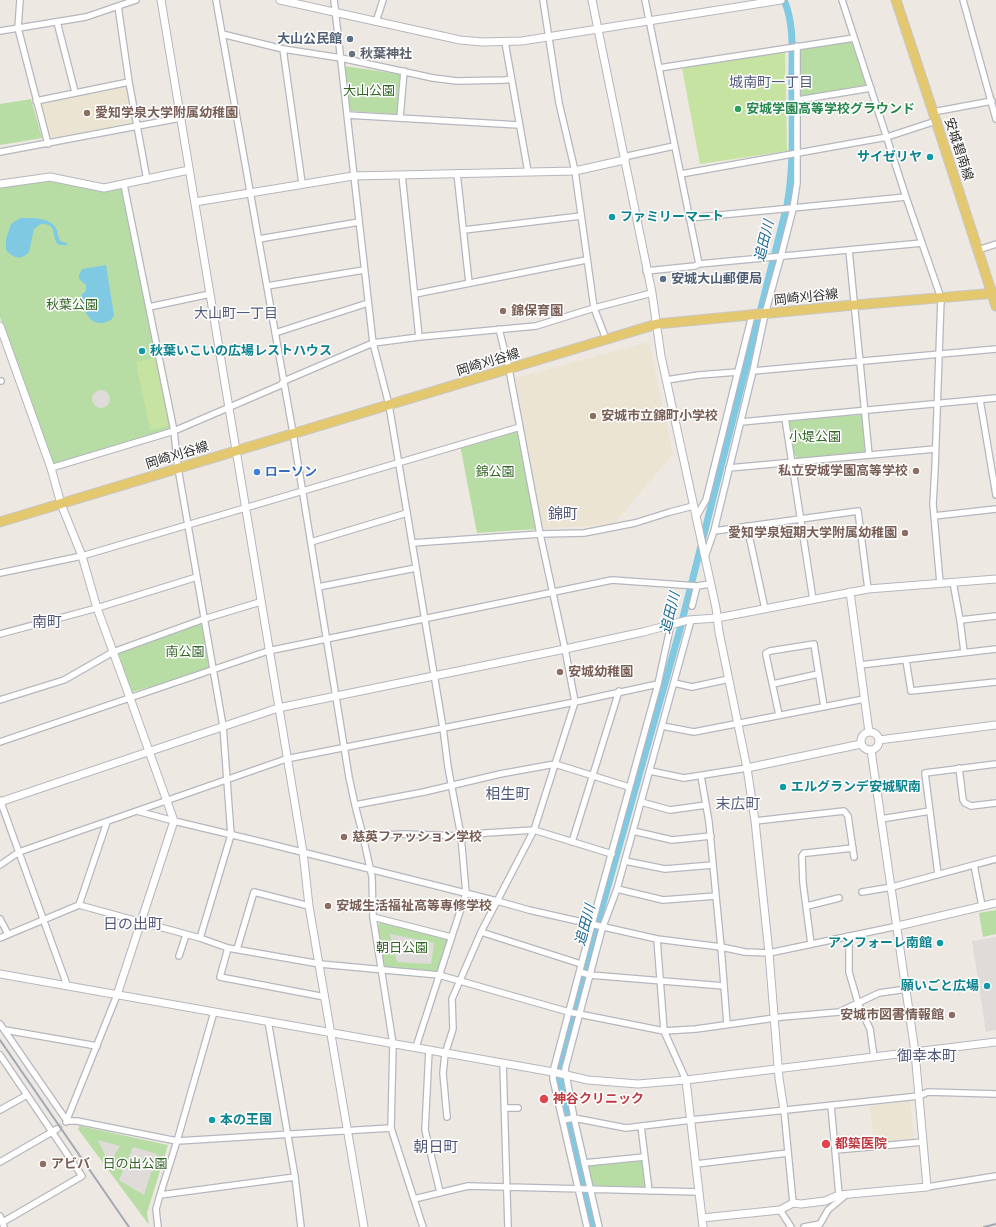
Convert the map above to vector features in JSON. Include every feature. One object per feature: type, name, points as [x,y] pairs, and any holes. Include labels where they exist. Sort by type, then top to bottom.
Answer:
[{"type":"main road","name":"安城碧南線","points":[[896,0],[978,250],[994,294],[996,306]]},
{"type":"main road","name":"岡崎刈谷線","points":[[0,522],[657,324],[854,305],[994,294]]},
{"type":"street","points":[[20,0],[18,28],[48,144]]},
{"type":"street","points":[[0,31],[86,17],[136,0]]},
{"type":"street","points":[[161,0],[364,1227]]},
{"type":"street","points":[[216,0],[293,433],[337,695],[344,748],[355,805],[372,877],[373,917],[393,1044],[391,1128],[423,1227]]},
{"type":"street","points":[[280,0],[460,40],[505,42],[522,41],[781,0]]},
{"type":"street","points":[[334,0],[373,343],[389,405],[399,463],[406,514],[443,728],[448,767],[461,836],[466,893],[416,1047]]},
{"type":"street","points":[[376,22],[383,0]]},
{"type":"street","points":[[543,0],[550,36],[559,103],[575,171],[586,260],[594,308],[606,339]]},
{"type":"street","points":[[592,0],[646,271],[652,293],[661,356],[716,608],[756,821],[793,1203]]},
{"type":"street","points":[[645,0],[699,264]]},
{"type":"street","points":[[842,0],[906,198],[941,298],[933,504],[940,583]]},
{"type":"street","points":[[963,0],[995,115]]},
{"type":"street","points":[[118,6],[129,82],[147,180]]},
{"type":"street","points":[[57,22],[75,92]]},
{"type":"street","points":[[222,34],[283,49],[341,58],[433,78],[455,81],[511,79]]},
{"type":"street","points":[[659,68],[854,38]]},
{"type":"street","points":[[505,42],[528,172]]},
{"type":"street","points":[[704,556],[714,531],[797,183],[794,154],[797,150],[796,103],[798,100],[793,47]]},
{"type":"street","points":[[283,49],[302,183]]},
{"type":"street","points":[[400,118],[404,71]]},
{"type":"street","points":[[36,101],[129,82]]},
{"type":"street","points":[[798,100],[871,88]]},
{"type":"street","points":[[933,112],[992,101]]},
{"type":"street","points":[[347,115],[519,124]]},
{"type":"street","points":[[0,152],[180,118]]},
{"type":"street","points":[[681,174],[887,136],[936,121]]},
{"type":"street","points":[[195,202],[302,183],[353,176],[575,171],[624,160],[628,156],[674,146]]},
{"type":"street","points":[[0,184],[50,177],[104,188],[124,185],[189,170]]},
{"type":"street","points":[[457,173],[469,283]]},
{"type":"street","points":[[402,175],[419,337]]},
{"type":"street","points":[[124,185],[174,431],[178,468],[223,726],[231,835],[200,938]]},
{"type":"street","points":[[689,218],[906,198]]},
{"type":"street","points":[[464,230],[581,216]]},
{"type":"street","points":[[259,239],[359,222]]},
{"type":"street","points":[[646,271],[695,266],[699,264],[922,243]]},
{"type":"street","points":[[978,250],[996,244]]},
{"type":"street","points":[[849,250],[869,455]]},
{"type":"street","points":[[415,294],[586,260]]},
{"type":"street","points":[[267,286],[364,270]]},
{"type":"street","points":[[50,468],[174,431],[281,386],[284,381],[373,343],[536,326],[594,308],[652,293]]},
{"type":"street","points":[[149,307],[210,294]]},
{"type":"street","points":[[275,333],[368,303]]},
{"type":"street","points":[[696,517],[706,500],[753,315]]},
{"type":"street","points":[[0,326],[50,468],[61,504],[82,556],[97,608],[174,821],[117,995],[66,1122]]},
{"type":"street","points":[[447,1116],[443,1073],[445,1054],[453,1029],[452,1000],[481,932],[534,830],[575,702],[499,329]]},
{"type":"street","points":[[753,371],[996,349]]},
{"type":"street","points":[[666,380],[699,375],[738,372]]},
{"type":"street","points":[[741,422],[996,398]]},
{"type":"street","points":[[980,400],[996,495]]},
{"type":"street","points":[[785,418],[813,600]]},
{"type":"street","points":[[0,573],[82,556],[520,428]]},
{"type":"street","points":[[729,468],[936,449]]},
{"type":"street","points":[[412,543],[540,534],[584,533],[636,523],[693,506]]},
{"type":"street","points":[[934,516],[996,509]]},
{"type":"street","points":[[714,531],[858,511],[868,589]]},
{"type":"street","points":[[311,542],[406,514]]},
{"type":"street","points":[[747,526],[765,609]]},
{"type":"street","points":[[318,587],[416,568]]},
{"type":"street","points":[[0,634],[97,608],[197,577]]},
{"type":"street","points":[[67,985],[0,801],[278,708],[565,649],[690,620],[717,618],[868,589],[996,579]]},
{"type":"street","points":[[0,742],[268,651],[612,580],[697,586],[710,584]]},
{"type":"street","points":[[953,582],[964,652]]},
{"type":"street","points":[[692,606],[697,586]]},
{"type":"street","points":[[850,592],[869,732]]},
{"type":"street","points":[[0,700],[64,680],[113,652],[204,619],[260,602]]},
{"type":"street","points":[[960,620],[996,616]]},
{"type":"street","points":[[599,1227],[574,1118],[565,1069],[604,926],[625,861],[690,620]]},
{"type":"street","points":[[587,1227],[553,1079],[553,1072],[658,684],[672,624]]},
{"type":"street","points":[[779,716],[766,655],[766,653],[770,651],[814,644],[824,707]]},
{"type":"street","points":[[860,665],[996,649]]},
{"type":"street","points":[[906,660],[911,691],[996,682]]},
{"type":"street","points":[[773,684],[818,674]]},
{"type":"street","points":[[674,682],[692,687],[729,679]]},
{"type":"street","points":[[0,865],[19,852],[167,800],[227,781],[286,759],[575,702],[619,691],[658,684]]},
{"type":"street","points":[[572,842],[594,776],[619,691]]},
{"type":"street","points":[[662,726],[694,732],[864,699]]},
{"type":"street","points":[[879,740],[996,725]]},
{"type":"street","points":[[869,732],[877,735],[879,740],[876,748],[866,750],[861,744],[862,738],[869,732]]},
{"type":"street","points":[[650,771],[684,778],[700,776],[747,768],[861,744]]},
{"type":"street","points":[[871,750],[898,926],[915,1052],[927,1187]]},
{"type":"street","points":[[355,805],[555,764],[630,787]]},
{"type":"street","points":[[938,874],[925,773],[996,764]]},
{"type":"street","points":[[959,768],[963,800],[965,803],[971,806],[996,803]]},
{"type":"street","points":[[700,776],[711,836],[727,1024]]},
{"type":"street","points":[[641,802],[670,810],[706,805]]},
{"type":"street","points":[[137,811],[529,910],[657,939],[721,947],[745,952],[769,953],[898,926],[996,903]]},
{"type":"street","points":[[756,821],[844,811],[848,816],[854,857]]},
{"type":"street","points":[[882,819],[930,811]]},
{"type":"street","points":[[79,905],[107,822]]},
{"type":"street","points":[[363,836],[403,834],[461,836],[534,830],[612,854]]},
{"type":"street","points":[[633,831],[672,840],[711,836]]},
{"type":"street","points":[[811,944],[803,883],[802,856],[804,853],[853,848]]},
{"type":"street","points":[[862,892],[892,887],[996,859]]},
{"type":"street","points":[[625,861],[672,870],[713,866]]},
{"type":"street","points":[[974,865],[982,906]]},
{"type":"street","points":[[617,889],[663,900],[716,896]]},
{"type":"street","points":[[237,949],[254,892],[310,906]]},
{"type":"street","points":[[807,906],[839,898]]},
{"type":"street","points":[[0,938],[79,905],[200,938],[228,948],[320,964],[439,975],[569,1012],[664,1031],[839,1012],[879,993],[907,990]]},
{"type":"street","points":[[373,917],[451,937]]},
{"type":"street","points":[[0,919],[8,934]]},
{"type":"street","points":[[481,932],[581,964]]},
{"type":"street","points":[[179,956],[186,935]]},
{"type":"street","points":[[848,936],[849,972],[858,1003],[870,1029],[874,1057]]},
{"type":"street","points":[[657,939],[664,1031],[686,1080],[703,1227]]},
{"type":"street","points":[[228,948],[220,977],[325,997]]},
{"type":"street","points":[[580,972],[590,975],[724,986]]},
{"type":"street","points":[[0,974],[416,1047],[445,1054],[605,1082],[638,1084],[686,1080],[996,1042]]},
{"type":"street","points":[[158,1227],[156,1209],[214,1012]]},
{"type":"street","points":[[268,1022],[286,1134],[295,1177],[301,1227]]},
{"type":"street","points":[[0,1024],[66,1122]]},
{"type":"street","points":[[5,1030],[97,1046]]},
{"type":"street","points":[[429,1050],[425,1130],[440,1192]]},
{"type":"street","points":[[0,1216],[4,1225],[82,1176],[54,1130],[1,1059]]},
{"type":"street","points":[[503,1063],[508,1227]]},
{"type":"street","points":[[563,1120],[574,1118],[626,1128],[919,1096],[928,1092],[996,1094]]},
{"type":"street","points":[[0,1110],[27,1095]]},
{"type":"street","points":[[831,1105],[843,1195]]},
{"type":"street","points":[[505,1108],[518,1108]]},
{"type":"street","points":[[66,1122],[77,1121],[177,1141],[391,1128]]},
{"type":"street","points":[[641,1126],[649,1191]]},
{"type":"street","points":[[0,1162],[54,1130]]},
{"type":"street","points":[[836,1150],[923,1142]]},
{"type":"street","points":[[696,1164],[788,1153]]},
{"type":"street","points":[[584,1163],[644,1157]]},
{"type":"street","points":[[702,1218],[780,1210],[793,1203],[802,1204],[825,1201],[843,1195],[927,1187],[996,1176]]},
{"type":"street","points":[[160,1195],[295,1177]]},
{"type":"street","points":[[414,1199],[468,1186],[699,1192]]},
{"type":"street","points":[[804,1227],[820,1224],[828,1210],[843,1195]]},
{"type":"street","points":[[780,1210],[791,1227]]},
{"type":"shaded area","name":"愛知学泉大学附属幼稚園","points":[[126,85],[128,87],[134,123],[52,141],[50,139],[40,104],[42,102]]},
{"type":"shaded area","name":"安城市立錦町小学校","points":[[649,342],[673,454],[614,524],[542,529],[515,378]]},
{"type":"shaded area","points":[[97,390],[105,390],[110,395],[108,406],[105,408],[97,408],[92,403],[92,395]]},
{"type":"shaded area","points":[[390,934],[434,943],[431,964],[397,962]]},
{"type":"shaded area","name":"願いごと広場","points":[[996,937],[996,1030],[986,1032],[972,941]]},
{"type":"shaded area","points":[[910,1101],[914,1138],[911,1140],[874,1144],[870,1106]]},
{"type":"shaded area","points":[[98,1140],[120,1146],[109,1164]]},
{"type":"shaded area","points":[[133,1147],[157,1154],[144,1195],[119,1180]]},
{"type":"green space","points":[[849,41],[852,43],[866,84],[863,87],[801,97],[799,94],[799,50],[801,48]]},
{"type":"green space","name":"安城学園高等学校グラウンド","points":[[785,51],[787,151],[700,164],[682,68]]},
{"type":"green space","name":"大山公園","points":[[344,66],[399,74],[397,113],[351,111],[349,106]]},
{"type":"green space","points":[[31,99],[42,138],[0,145],[0,104]]},
{"type":"green space","name":"秋葉公園","points":[[50,180],[103,191],[120,188],[123,190],[170,427],[168,430],[53,464],[0,317],[0,187]]},
{"type":"green space","points":[[155,358],[169,426],[150,430],[136,362]]},
{"type":"green space","name":"小堤公園","points":[[862,415],[865,452],[798,459],[793,453],[788,419]]},
{"type":"green space","name":"錦公園","points":[[518,431],[536,529],[477,533],[460,445]]},
{"type":"green space","name":"南公園","points":[[204,619],[213,669],[132,692],[118,653]]},
{"type":"green space","points":[[996,910],[996,934],[983,937],[979,913]]},
{"type":"green space","name":"朝日公園","points":[[381,922],[446,938],[447,941],[438,969],[435,972],[387,968],[384,965],[378,925]]},
{"type":"green space","name":"日の出公園","points":[[80,1126],[168,1145],[147,1213],[149,1225],[78,1129]]},
{"type":"green space","points":[[642,1161],[645,1187],[593,1186],[588,1166]]},
{"type":"water","points":[[20,218],[40,219],[50,222],[56,228],[60,241],[67,243],[68,245],[59,245],[56,242],[52,228],[47,224],[41,224],[34,229],[29,252],[23,257],[14,257],[6,250],[6,239],[11,224]]},
{"type":"water","points":[[106,265],[114,315],[111,320],[103,323],[97,323],[89,317],[84,309],[82,294],[86,291],[86,285],[79,279],[79,275],[82,269]]},
{"type":"waterway","name":"追田川","points":[[593,1227],[561,1088],[560,1065],[575,1003],[679,633],[787,205],[791,176],[792,148],[792,33],[788,10],[784,0]]},
{"type":"tunnel","points":[[57,1129],[64,1123]]},
{"type":"railway","points":[[0,1040],[129,1227]]},
{"type":"railway","points":[[984,1227],[996,1224]]},
{"type":"place","name":"大山公民館","points":[[350,39]]},
{"type":"place","name":"秋葉神社","points":[[352,54]]},
{"type":"place","name":"安城学園高等学校グラウンド","points":[[738,109]]},
{"type":"place","name":"愛知学泉大学附属幼稚園","points":[[87,113]]},
{"type":"place","name":"サイゼリヤ","points":[[930,157]]},
{"type":"place","name":"ファミリーマート","points":[[612,217]]},
{"type":"place","name":"安城大山郵便局","points":[[663,279]]},
{"type":"place","name":"錦保育園","points":[[503,311]]},
{"type":"place","name":"秋葉いこいの広場レストハウス","points":[[142,351]]},
{"type":"place","name":"安城市立錦町小学校","points":[[593,416]]},
{"type":"place","name":"私立安城学園高等学校","points":[[916,471]]},
{"type":"place","name":"ローソン","points":[[257,472]]},
{"type":"place","name":"愛知学泉短期大学附属幼稚園","points":[[905,533]]},
{"type":"place","name":"安城幼稚園","points":[[560,672]]},
{"type":"place","name":"エルグランデ安城駅南","points":[[783,787]]},
{"type":"place","name":"慈英ファッション学校","points":[[344,837]]},
{"type":"place","name":"安城生活福祉高等専修学校","points":[[328,906]]},
{"type":"place","name":"アンフォーレ南館","points":[[940,943]]},
{"type":"place","name":"願いごと広場","points":[[987,986]]},
{"type":"place","name":"安城市図書情報館","points":[[952,1015]]},
{"type":"place","name":"神谷クリニック","points":[[544,1099]]},
{"type":"place","name":"本の王国","points":[[212,1120]]},
{"type":"place","name":"都築医院","points":[[826,1144]]},
{"type":"place","name":"アビバ","points":[[43,1164]]},
{"type":"district","name":"城南町一丁目","points":[[771,82]]},
{"type":"district","name":"大山町一丁目","points":[[236,313]]},
{"type":"district","name":"錦町","points":[[563,514]]},
{"type":"district","name":"南町","points":[[47,622]]},
{"type":"district","name":"相生町","points":[[508,794]]},
{"type":"district","name":"末広町","points":[[738,804]]},
{"type":"district","name":"日の出町","points":[[133,924]]},
{"type":"district","name":"御幸本町","points":[[927,1056]]},
{"type":"district","name":"朝日町","points":[[436,1147]]}]
